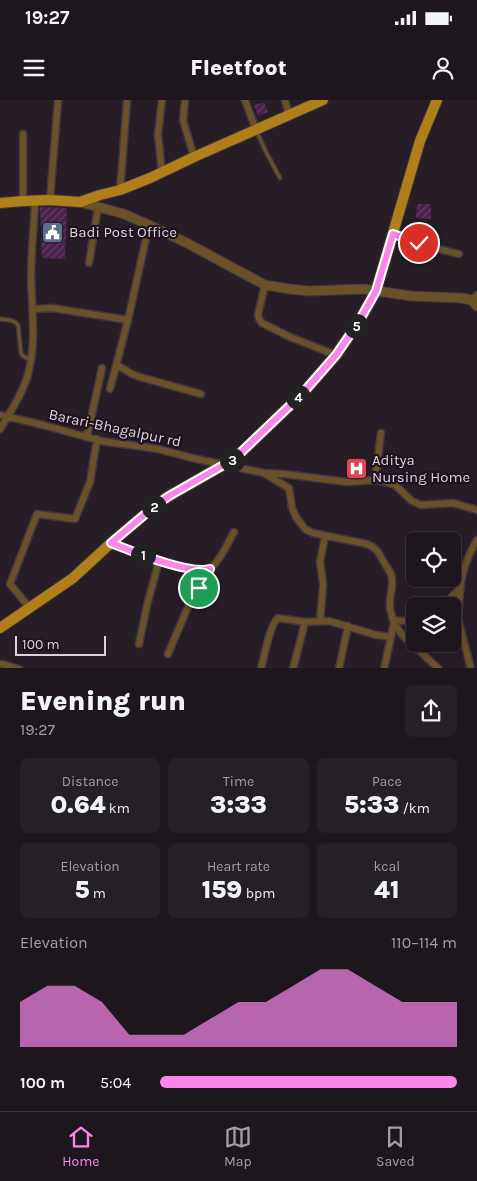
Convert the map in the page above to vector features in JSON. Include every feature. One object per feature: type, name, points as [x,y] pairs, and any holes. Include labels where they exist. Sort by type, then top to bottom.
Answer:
[{"type":"main road","points":[[0,202],[50,200],[80,202],[120,190],[323,100]]},
{"type":"main road","points":[[0,628],[73,578],[156,505],[234,459],[302,394],[336,355],[358,323],[376,291],[420,141],[437,100]]},
{"type":"street","points":[[50,200],[58,100]]},
{"type":"street","points":[[120,190],[127,100]]},
{"type":"street","points":[[162,100],[158,134],[162,173]]},
{"type":"street","points":[[185,100],[183,120],[194,157]]},
{"type":"street","points":[[245,100],[256,130]]},
{"type":"street","points":[[285,100],[289,115]]},
{"type":"street","points":[[23,134],[23,201]]},
{"type":"street","points":[[0,429],[4,416],[15,404],[27,378],[31,360],[33,309],[31,259],[35,200]]},
{"type":"street","points":[[80,202],[124,214],[150,225],[265,285],[290,290],[354,289],[411,296],[475,300]]},
{"type":"street","points":[[89,263],[98,207]]},
{"type":"street","points":[[110,389],[150,225]]},
{"type":"street","points":[[393,234],[427,246],[459,254]]},
{"type":"street","points":[[265,285],[258,315],[262,323],[290,337],[336,355]]},
{"type":"street","points":[[33,309],[52,308],[128,320]]},
{"type":"street","points":[[117,365],[140,377],[201,394]]},
{"type":"street","points":[[87,436],[102,368]]},
{"type":"street","name":"Barari-Bhagalpur rd","points":[[4,416],[97,439],[158,449],[264,473]]},
{"type":"street","points":[[375,480],[381,433]]},
{"type":"street","points":[[29,607],[10,584],[37,514],[75,519],[90,482],[97,439]]},
{"type":"street","points":[[264,473],[348,482],[375,480],[388,482],[395,485],[412,500],[421,505],[453,503],[477,510]]},
{"type":"street","points":[[264,473],[288,488],[292,508],[305,529],[325,536],[367,544],[378,552],[391,574],[390,608],[394,621],[403,636],[440,668]]},
{"type":"street","points":[[168,654],[193,595],[202,585],[234,532]]},
{"type":"street","points":[[320,621],[323,584],[320,562],[325,536]]},
{"type":"street","points":[[458,597],[464,567],[468,555],[477,540]]},
{"type":"street","points":[[111,543],[159,561],[193,569],[210,569]]},
{"type":"street","points":[[139,644],[159,561]]},
{"type":"street","points":[[452,597],[460,588]]},
{"type":"street","points":[[261,668],[276,619],[282,618],[305,622],[329,621],[376,635],[391,637]]},
{"type":"street","points":[[394,621],[406,622]]},
{"type":"street","points":[[384,668],[394,621]]},
{"type":"street","points":[[293,668],[305,622]]},
{"type":"street","points":[[338,668],[348,626]]},
{"type":"street","points":[[461,637],[471,668]]},
{"type":"street","points":[[1,665],[19,668]]},
{"type":"lane","points":[[256,130],[280,178]]},
{"type":"lane","points":[[0,319],[16,322],[21,353],[31,360]]},
{"type":"building","points":[[264,102],[268,112],[258,116],[254,105]]},
{"type":"building","points":[[417,204],[431,204],[431,219],[416,218]]},
{"type":"building","name":"Badi Post Office","points":[[40,207],[67,208],[65,259],[42,258]]},
{"type":"building","points":[[352,461],[359,462],[358,474],[351,474]]},
{"type":"place","name":"Badi Post Office","points":[[53,232]]},
{"type":"place","name":"Aditya Nursing Home","points":[[356,469]]},
{"type":"route","points":[[199,588],[210,569],[185,568],[159,561],[111,543],[169,496],[234,459],[302,394],[336,355],[358,323],[376,291],[393,234],[419,243]]}]
